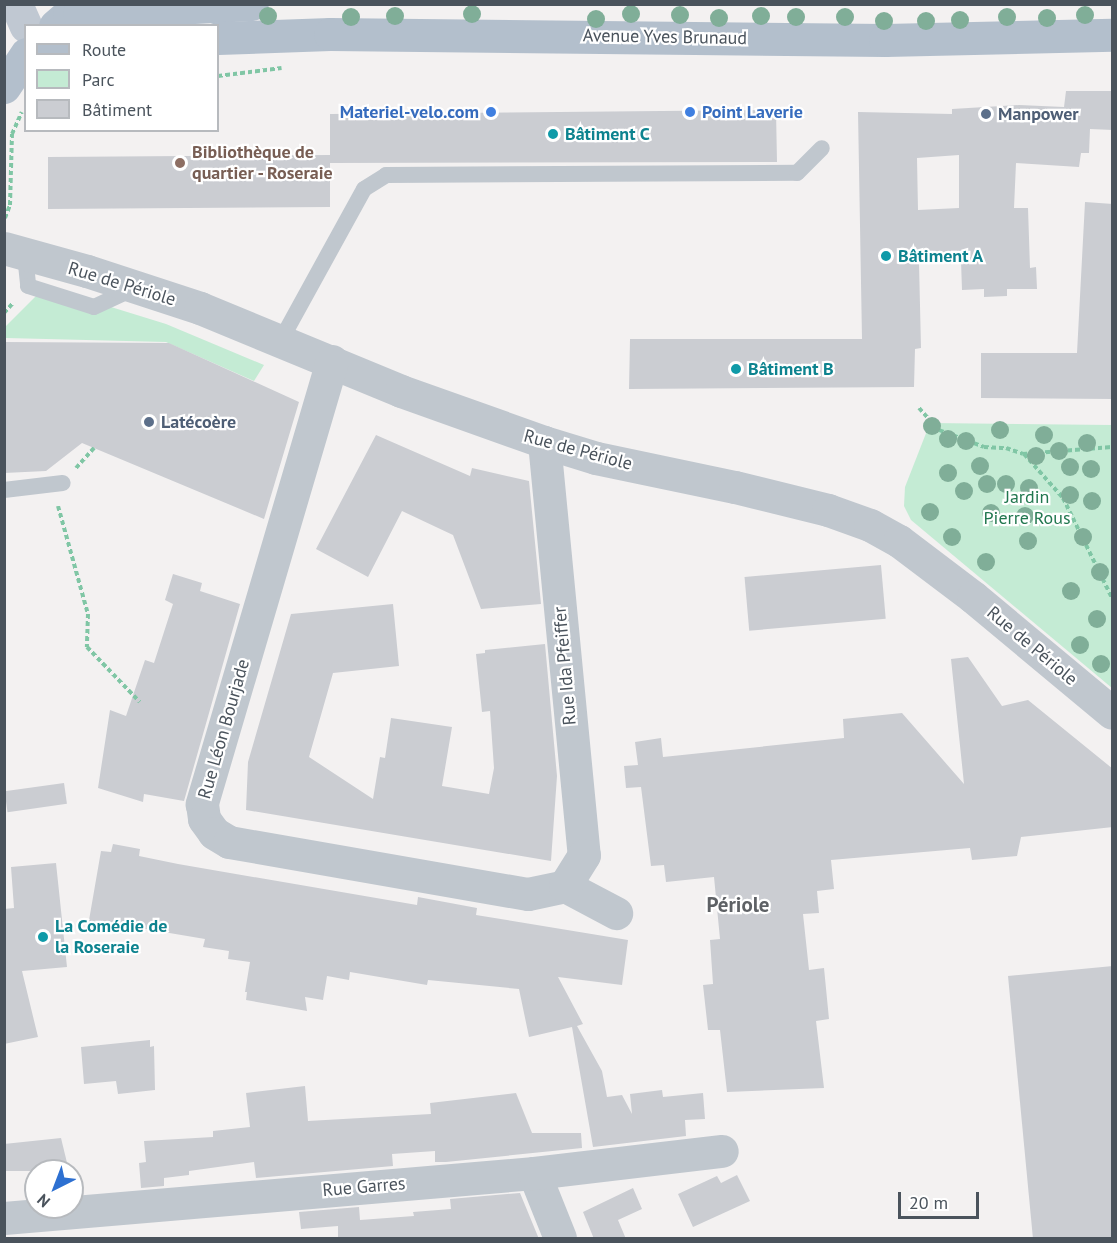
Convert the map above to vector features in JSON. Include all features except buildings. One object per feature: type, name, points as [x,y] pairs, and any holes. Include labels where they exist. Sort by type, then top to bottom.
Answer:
[{"type":"main road","points":[[57,24],[69,14],[233,5]]},
{"type":"main road","name":"Avenue Yves Brunaud","points":[[219,38],[330,34],[885,40],[1113,35]]},
{"type":"main road","points":[[4,87],[24,57]]},
{"type":"street","points":[[16,4],[25,24]]},
{"type":"street","name":"Rue de Périole","points":[[15,251],[137,287],[281,340],[401,391],[544,442],[596,458],[828,510],[870,525],[899,541],[973,597],[1113,713]]},
{"type":"street","name":"Rue Léon Bourjade","points":[[332,361],[202,804],[204,819],[214,833],[230,842],[528,894],[566,886]]},
{"type":"street","name":"Rue Ida Pfeiffer","points":[[544,442],[584,855],[566,886]]},
{"type":"street","points":[[566,886],[616,914]]},
{"type":"street","name":"Rue Garres","points":[[4,1218],[534,1173],[722,1151]]},
{"type":"street","points":[[534,1173],[560,1239]]},
{"type":"lane","points":[[281,340],[364,189],[386,175],[797,173],[822,148]]},
{"type":"lane","points":[[4,490],[63,483]]},
{"type":"path","points":[[4,219],[10,205],[12,134],[24,108]]},
{"type":"path","points":[[919,408],[939,430],[984,447],[1006,448],[1023,454],[1113,447]]},
{"type":"path","points":[[94,448],[63,483],[57,505],[88,614],[87,648],[140,702]]},
{"type":"path","points":[[1023,454],[1064,498],[1113,598]]},
{"type":"green space","points":[[36,296],[111,307],[166,324],[264,365],[254,381],[166,342],[6,338],[6,326]]},
{"type":"green space","name":"Jardin Pierre Rous","points":[[930,423],[1112,425],[1112,688],[911,520],[904,506],[905,487]]},
{"type":"place","name":"Materiel-velo.com","points":[[491,112]]},
{"type":"place","name":"Point Laverie","points":[[690,112]]},
{"type":"place","name":"Manpower","points":[[986,114]]},
{"type":"place","name":"Bâtiment C","points":[[553,134]]},
{"type":"place","name":"Bibliothèque de quartier - Roseraie","points":[[180,163]]},
{"type":"place","name":"Bâtiment A","points":[[886,256]]},
{"type":"place","name":"Bâtiment B","points":[[736,369]]},
{"type":"place","name":"Latécoère","points":[[149,422]]},
{"type":"place","name":"La Comédie de la Roseraie","points":[[43,937]]},
{"type":"district","name":"Périole","points":[[738,905]]}]
